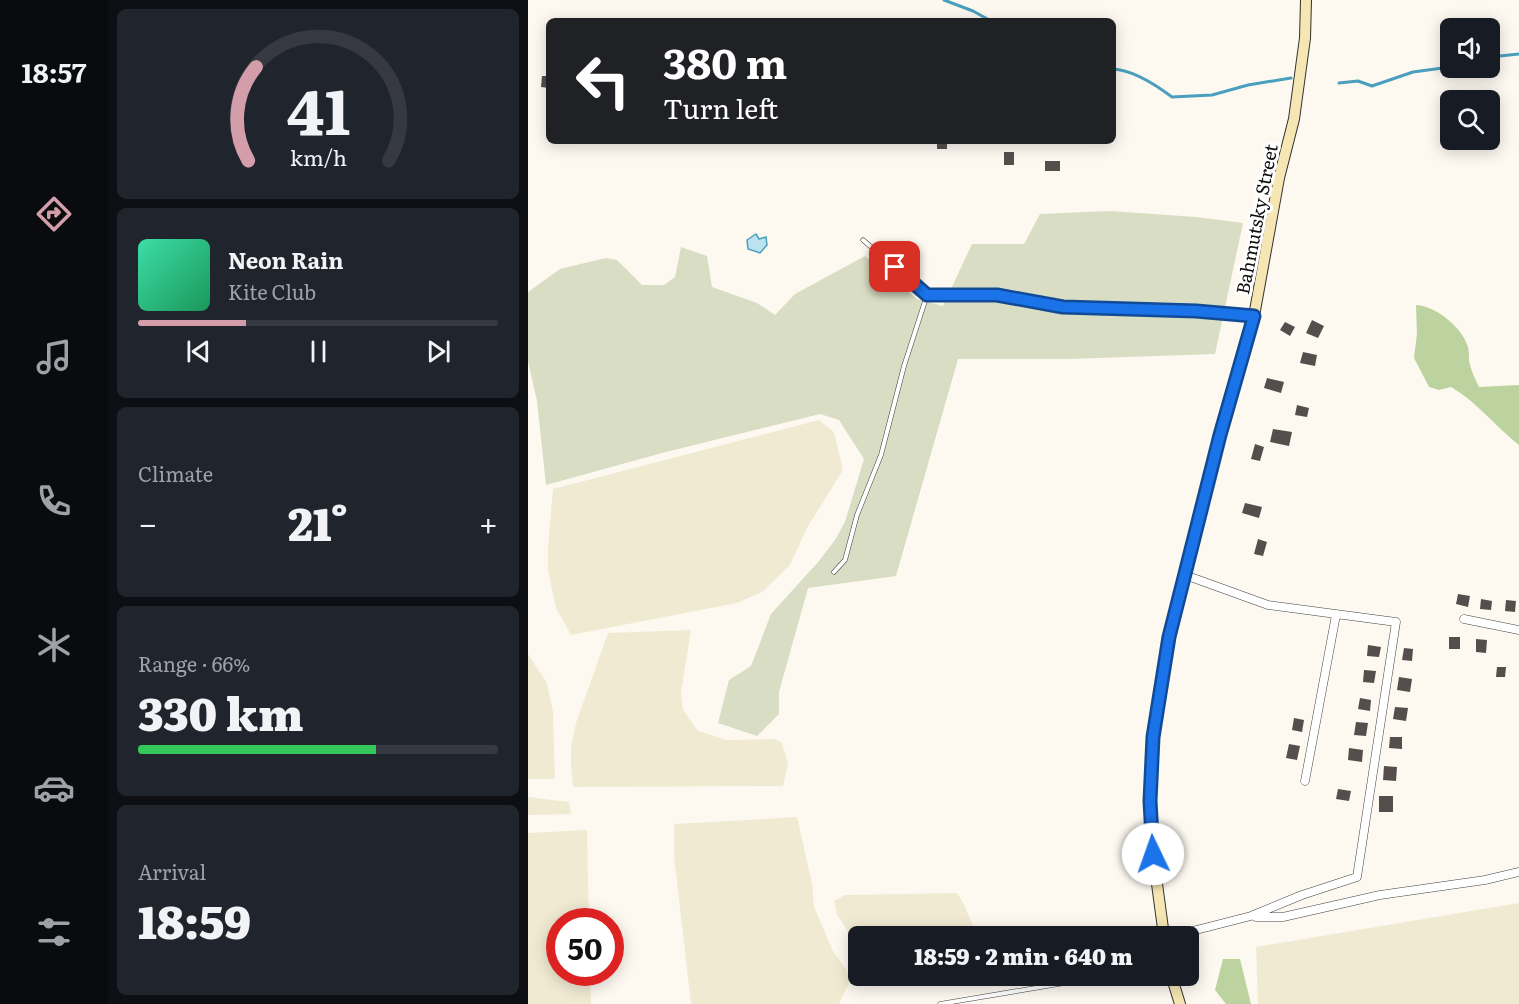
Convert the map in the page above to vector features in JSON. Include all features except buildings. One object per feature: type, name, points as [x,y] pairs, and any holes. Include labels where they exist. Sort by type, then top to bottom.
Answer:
[{"type":"main road","name":"Bahmutsky Street","points":[[1163,926],[1150,813],[1153,737],[1169,637],[1220,435],[1254,316],[1279,178],[1294,119],[1305,38],[1306,0]]},
{"type":"main road","points":[[1174,986],[1180,1004]]},
{"type":"street","points":[[1185,575],[1268,605],[1396,622],[1357,877],[1302,895],[1251,916],[1199,929]]},
{"type":"street","points":[[1305,781],[1336,615]]},
{"type":"street","points":[[1464,619],[1519,630]]},
{"type":"street","points":[[1251,916],[1283,917],[1380,895],[1485,880],[1519,872]]},
{"type":"lane","points":[[863,240],[927,295],[997,295],[1063,307],[1196,311],[1254,316]]},
{"type":"lane","points":[[834,572],[845,560],[857,515],[881,455],[904,366],[927,295]]},
{"type":"lane","points":[[940,1004],[1047,986]]},
{"type":"shaded area","points":[[819,420],[834,432],[843,470],[807,528],[790,565],[762,592],[737,603],[571,635],[556,608],[548,571],[553,489]]},
{"type":"shaded area","points":[[691,630],[681,693],[683,710],[698,731],[727,740],[775,739],[782,743],[788,764],[783,786],[573,787],[571,747],[576,723],[608,633]]},
{"type":"shaded area","points":[[528,654],[547,683],[553,712],[555,779],[528,779]]},
{"type":"shaded area","points":[[528,797],[569,802],[571,814],[528,815]]},
{"type":"shaded area","points":[[797,817],[812,883],[814,907],[833,951],[847,971],[848,985],[839,1004],[691,1004],[674,856],[674,824]]},
{"type":"shaded area","points":[[587,830],[589,908],[546,908],[546,986],[590,986],[591,1004],[528,1004],[528,833]]},
{"type":"shaded area","points":[[957,893],[973,926],[848,926],[848,931],[837,915],[834,901],[845,895]]},
{"type":"shaded area","points":[[1519,903],[1519,1004],[1258,1004],[1256,947]]},
{"type":"green space","points":[[1110,211],[1243,223],[1215,354],[1069,359],[958,359],[896,576],[808,588],[779,692],[779,714],[757,736],[718,723],[729,680],[751,666],[771,614],[819,561],[845,522],[864,459],[839,420],[820,414],[662,453],[546,485],[537,401],[528,361],[528,292],[560,269],[606,258],[617,260],[642,285],[664,285],[675,277],[681,247],[707,256],[712,287],[757,303],[775,315],[795,294],[865,256],[917,299],[943,306],[972,244],[1024,244],[1040,214]]},
{"type":"green space","points":[[1416,305],[1440,313],[1460,332],[1468,347],[1469,361],[1479,387],[1519,385],[1519,445],[1478,407],[1451,387],[1439,390],[1429,387],[1414,358],[1417,334]]},
{"type":"green space","points":[[1223,959],[1240,959],[1251,1004],[1226,1004],[1215,990]]},
{"type":"water","points":[[756,234],[759,239],[766,237],[767,245],[760,253],[748,249],[747,240]]},
{"type":"waterway","points":[[944,0],[986,18]]},
{"type":"waterway","points":[[1500,56],[1519,54]]},
{"type":"waterway","points":[[1339,83],[1358,81],[1372,86],[1413,72],[1440,68]]},
{"type":"waterway","points":[[1116,69],[1136,75],[1172,97],[1212,95],[1248,85],[1291,78]]},
{"type":"route","points":[[895,267],[927,295],[997,295],[1063,307],[1196,311],[1254,316],[1220,435],[1169,637],[1153,737],[1150,801],[1153,854]]}]
